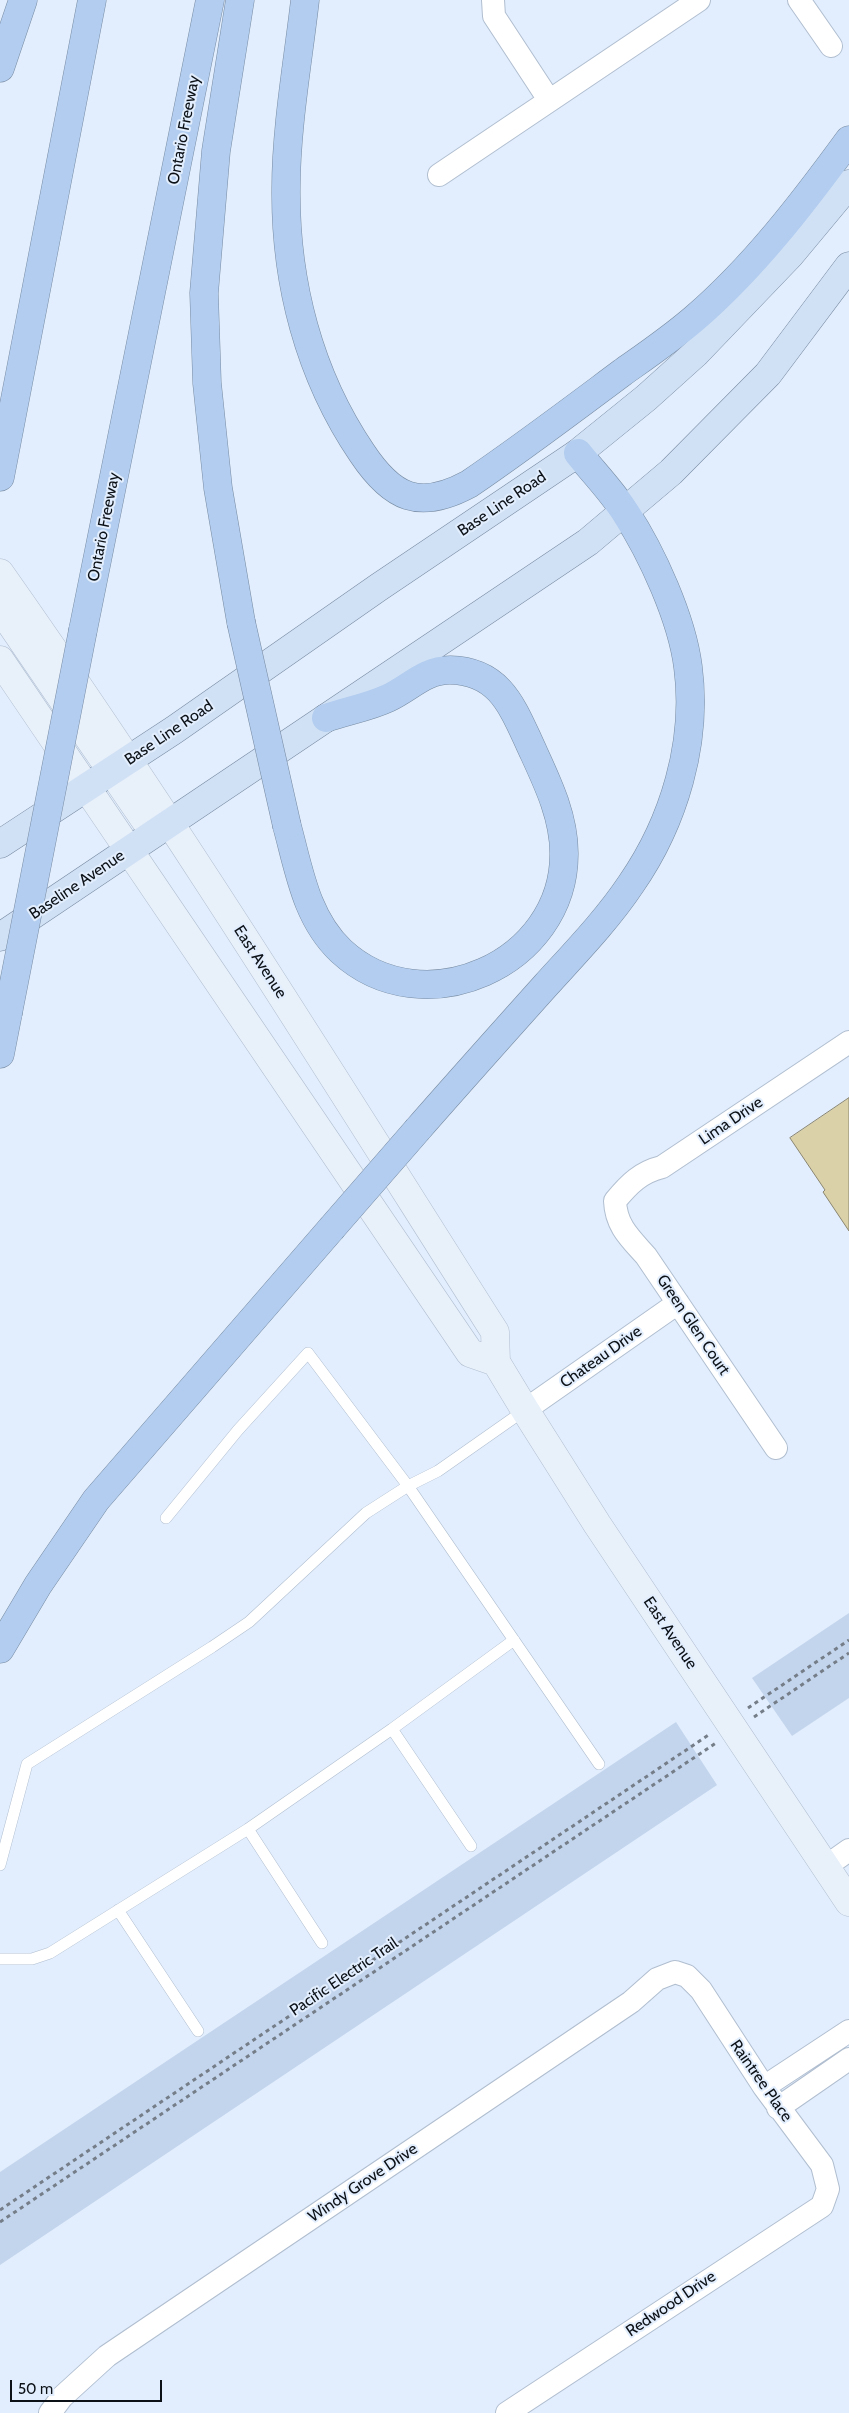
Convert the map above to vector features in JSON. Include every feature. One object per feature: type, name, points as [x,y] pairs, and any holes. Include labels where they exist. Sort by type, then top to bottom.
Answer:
[{"type":"highway","points":[[0,68],[23,0]]},
{"type":"highway","points":[[0,477],[92,0]]},
{"type":"highway","name":"Ontario Freeway","points":[[0,1054],[210,0]]},
{"type":"highway","points":[[240,0],[216,150],[204,293],[207,383],[218,488],[241,622],[307,901],[322,929],[341,951],[362,967],[380,977],[403,984],[448,984],[481,975],[516,953],[543,924],[563,874],[564,854],[558,815],[548,786],[513,708],[499,688],[470,674],[442,670],[423,676],[388,698],[326,718]]},
{"type":"highway","points":[[305,0],[286,186],[290,264],[298,308],[319,371],[350,436],[384,481],[394,490],[408,496],[430,499],[453,492],[469,484],[662,345],[696,317],[736,277],[809,194],[849,140]]},
{"type":"highway","points":[[0,1649],[38,1585],[96,1500],[418,1129],[577,950],[631,884],[659,837],[678,787],[687,741],[690,704],[688,667],[677,620],[661,577],[625,512],[578,453]]},
{"type":"main road","name":"Base Line Road","points":[[120,766],[379,586],[578,453],[646,398],[696,353],[790,255],[849,184]]},
{"type":"main road","points":[[162,828],[588,542],[625,512],[706,439],[768,374],[849,266]]},
{"type":"main road","points":[[0,573],[120,766]]},
{"type":"main road","points":[[0,608],[120,766]]},
{"type":"main road","points":[[0,660],[470,1353],[496,1362]]},
{"type":"main road","points":[[0,844],[120,766]]},
{"type":"main road","name":"East Avenue","points":[[120,766],[496,1332],[496,1362],[525,1410],[597,1524],[849,1902]]},
{"type":"main road","name":"Baseline Avenue","points":[[0,937],[162,828]]},
{"type":"street","points":[[493,0],[494,16],[549,100]]},
{"type":"street","points":[[439,176],[699,0]]},
{"type":"street","points":[[799,0],[831,46]]},
{"type":"street","name":"Lima Drive","points":[[616,1201],[636,1178],[650,1170],[662,1167],[849,1042]]},
{"type":"street","name":"Green Glen Court","points":[[616,1201],[616,1216],[622,1228],[678,1303],[776,1448]]},
{"type":"street","name":"Chateau Drive","points":[[525,1410],[678,1303]]},
{"type":"street","points":[[825,1867],[849,1850]]},
{"type":"street","name":"Windy Grove Drive","points":[[50,2413],[62,2397],[115,2351],[631,2002],[657,1979],[675,1972],[687,1976]]},
{"type":"street","name":"Raintree Place","points":[[687,1976],[701,1990],[764,2088],[822,2165],[828,2189]]},
{"type":"street","points":[[764,2088],[849,2031]]},
{"type":"street","points":[[778,2108],[849,2058]]},
{"type":"street","name":"Redwood Drive","points":[[507,2413],[766,2240],[805,2219],[822,2206],[828,2189]]},
{"type":"lane","points":[[166,1518],[238,1430],[308,1353],[408,1486],[599,1764]]},
{"type":"lane","points":[[0,1865],[27,1764],[212,1647],[248,1622],[366,1514],[408,1486],[438,1471],[525,1410]]},
{"type":"lane","points":[[0,1959],[32,1959],[50,1953],[248,1830],[392,1729],[514,1640]]},
{"type":"lane","points":[[392,1729],[470,1846]]},
{"type":"lane","points":[[248,1830],[322,1943]]},
{"type":"lane","points":[[118,1910],[198,2031]]},
{"type":"path","points":[[763,1698],[849,1640]]},
{"type":"path","points":[[768,1708],[849,1654]]},
{"type":"path","name":"Pacific Electric Trail","points":[[0,2210],[695,1744]]},
{"type":"path","name":"Pacific Electric Trail","points":[[0,2222],[701,1753]]},
{"type":"shaded area","points":[[849,1613],[849,1698],[792,1736],[752,1678]]},
{"type":"shaded area","points":[[676,1722],[717,1785],[0,2265],[0,2172]]},
{"type":"building","points":[[849,1098],[849,1231],[823,1192],[825,1190],[790,1138]]}]
